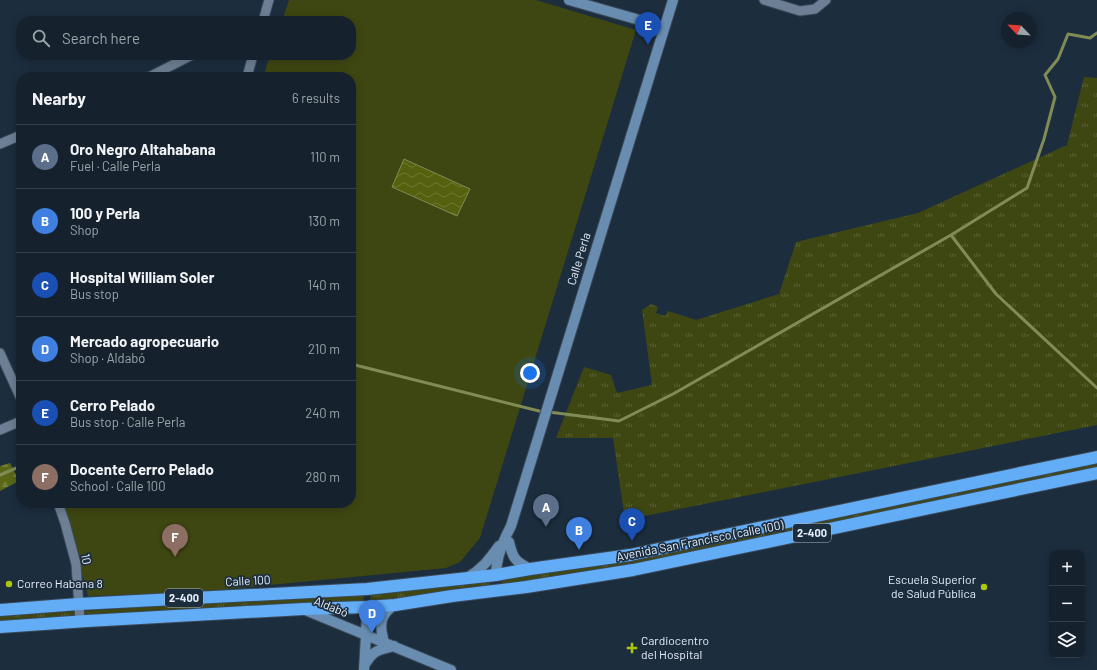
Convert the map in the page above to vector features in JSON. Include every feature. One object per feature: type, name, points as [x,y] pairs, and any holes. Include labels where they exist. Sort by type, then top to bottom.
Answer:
[{"type":"highway","name":"Avenida San Francisco (calle 100)","points":[[496,575],[630,555],[1097,457]]},
{"type":"highway","name":"Avenida San Francisco (calle 100)","points":[[495,590],[526,587],[641,568],[1097,473]]},
{"type":"highway","points":[[495,590],[496,575]]},
{"type":"highway","name":"Calle 100","points":[[0,610],[79,604],[367,589],[496,575]]},
{"type":"highway","points":[[367,589],[367,607]]},
{"type":"highway","name":"2-400","points":[[0,627],[80,621],[395,605],[495,590]]},
{"type":"main road","points":[[569,0],[664,27]]},
{"type":"main road","name":"Calle Perla","points":[[496,575],[496,565],[511,526],[673,0]]},
{"type":"main road","points":[[467,579],[479,570],[506,541],[515,560],[530,569]]},
{"type":"main road","points":[[383,638],[381,630],[382,620],[386,611],[395,605]]},
{"type":"main road","points":[[364,667],[367,607]]},
{"type":"main road","name":"Aldabó","points":[[367,607],[370,623],[383,638],[394,646]]},
{"type":"main road","name":"Aldabó","points":[[303,609],[451,670]]},
{"type":"main road","points":[[364,667],[371,654],[381,649],[394,646]]},
{"type":"street","points":[[263,16],[269,0]]},
{"type":"street","points":[[764,0],[800,11],[815,9],[826,0]]},
{"type":"street","points":[[159,72],[182,60]]},
{"type":"street","points":[[248,72],[252,60]]},
{"type":"street","points":[[0,144],[16,137]]},
{"type":"street","points":[[0,353],[16,388]]},
{"type":"street","points":[[0,430],[16,423]]},
{"type":"street","name":"10","points":[[59,508],[76,564],[80,621]]},
{"type":"green space","points":[[289,0],[536,0],[636,30],[480,538],[460,562],[446,568],[196,592],[88,596],[64,508],[356,508],[356,72],[265,72],[268,60],[356,60],[356,16],[284,16]]},
{"type":"green space","points":[[1084,77],[1097,78],[1097,425],[625,520],[613,438],[556,438],[584,367],[611,375],[617,393],[652,385],[642,310],[651,304],[658,307],[656,313],[665,316],[668,311],[696,320],[779,294],[796,242],[918,213],[1067,145]]},
{"type":"green space","points":[[10,463],[16,475],[16,483],[0,491],[0,466]]},
{"type":"green space","points":[[1097,463],[1097,467],[642,562],[530,581],[501,584],[502,579]]},
{"type":"green space","points":[[490,581],[490,586],[393,600],[370,601],[371,595]]},
{"type":"green space","points":[[364,595],[363,601],[84,615],[83,611],[304,598]]},
{"type":"green space","points":[[76,611],[76,616],[0,621],[0,616]]},
{"type":"water","points":[[404,159],[470,189],[457,216],[392,187]]},
{"type":"waterway","points":[[549,412],[619,421],[673,394],[951,235],[1027,188],[1044,139],[1055,97],[1045,75],[1058,59],[1068,34],[1090,38],[1097,33]]},
{"type":"waterway","points":[[951,235],[996,294],[1097,388]]},
{"type":"waterway","points":[[356,365],[543,412]]},
{"type":"waterway","points":[[0,475],[16,468]]},
{"type":"place","name":"Cerro Pelado","points":[[648,45]]},
{"type":"place","name":"Oro Negro Altahabana","points":[[546,527]]},
{"type":"place","name":"Hospital William Soler","points":[[632,541]]},
{"type":"place","name":"100 y Perla","points":[[579,550]]},
{"type":"place","name":"Docente Cerro Pelado","points":[[175,557]]},
{"type":"place","name":"Correo Habana 8","points":[[9,584]]},
{"type":"place","name":"Escuela Superior de Salud Pública","points":[[984,587]]},
{"type":"place","name":"Mercado agropecuario","points":[[372,633]]},
{"type":"place","name":"Cardiocentro del Hospital","points":[[632,648]]}]
